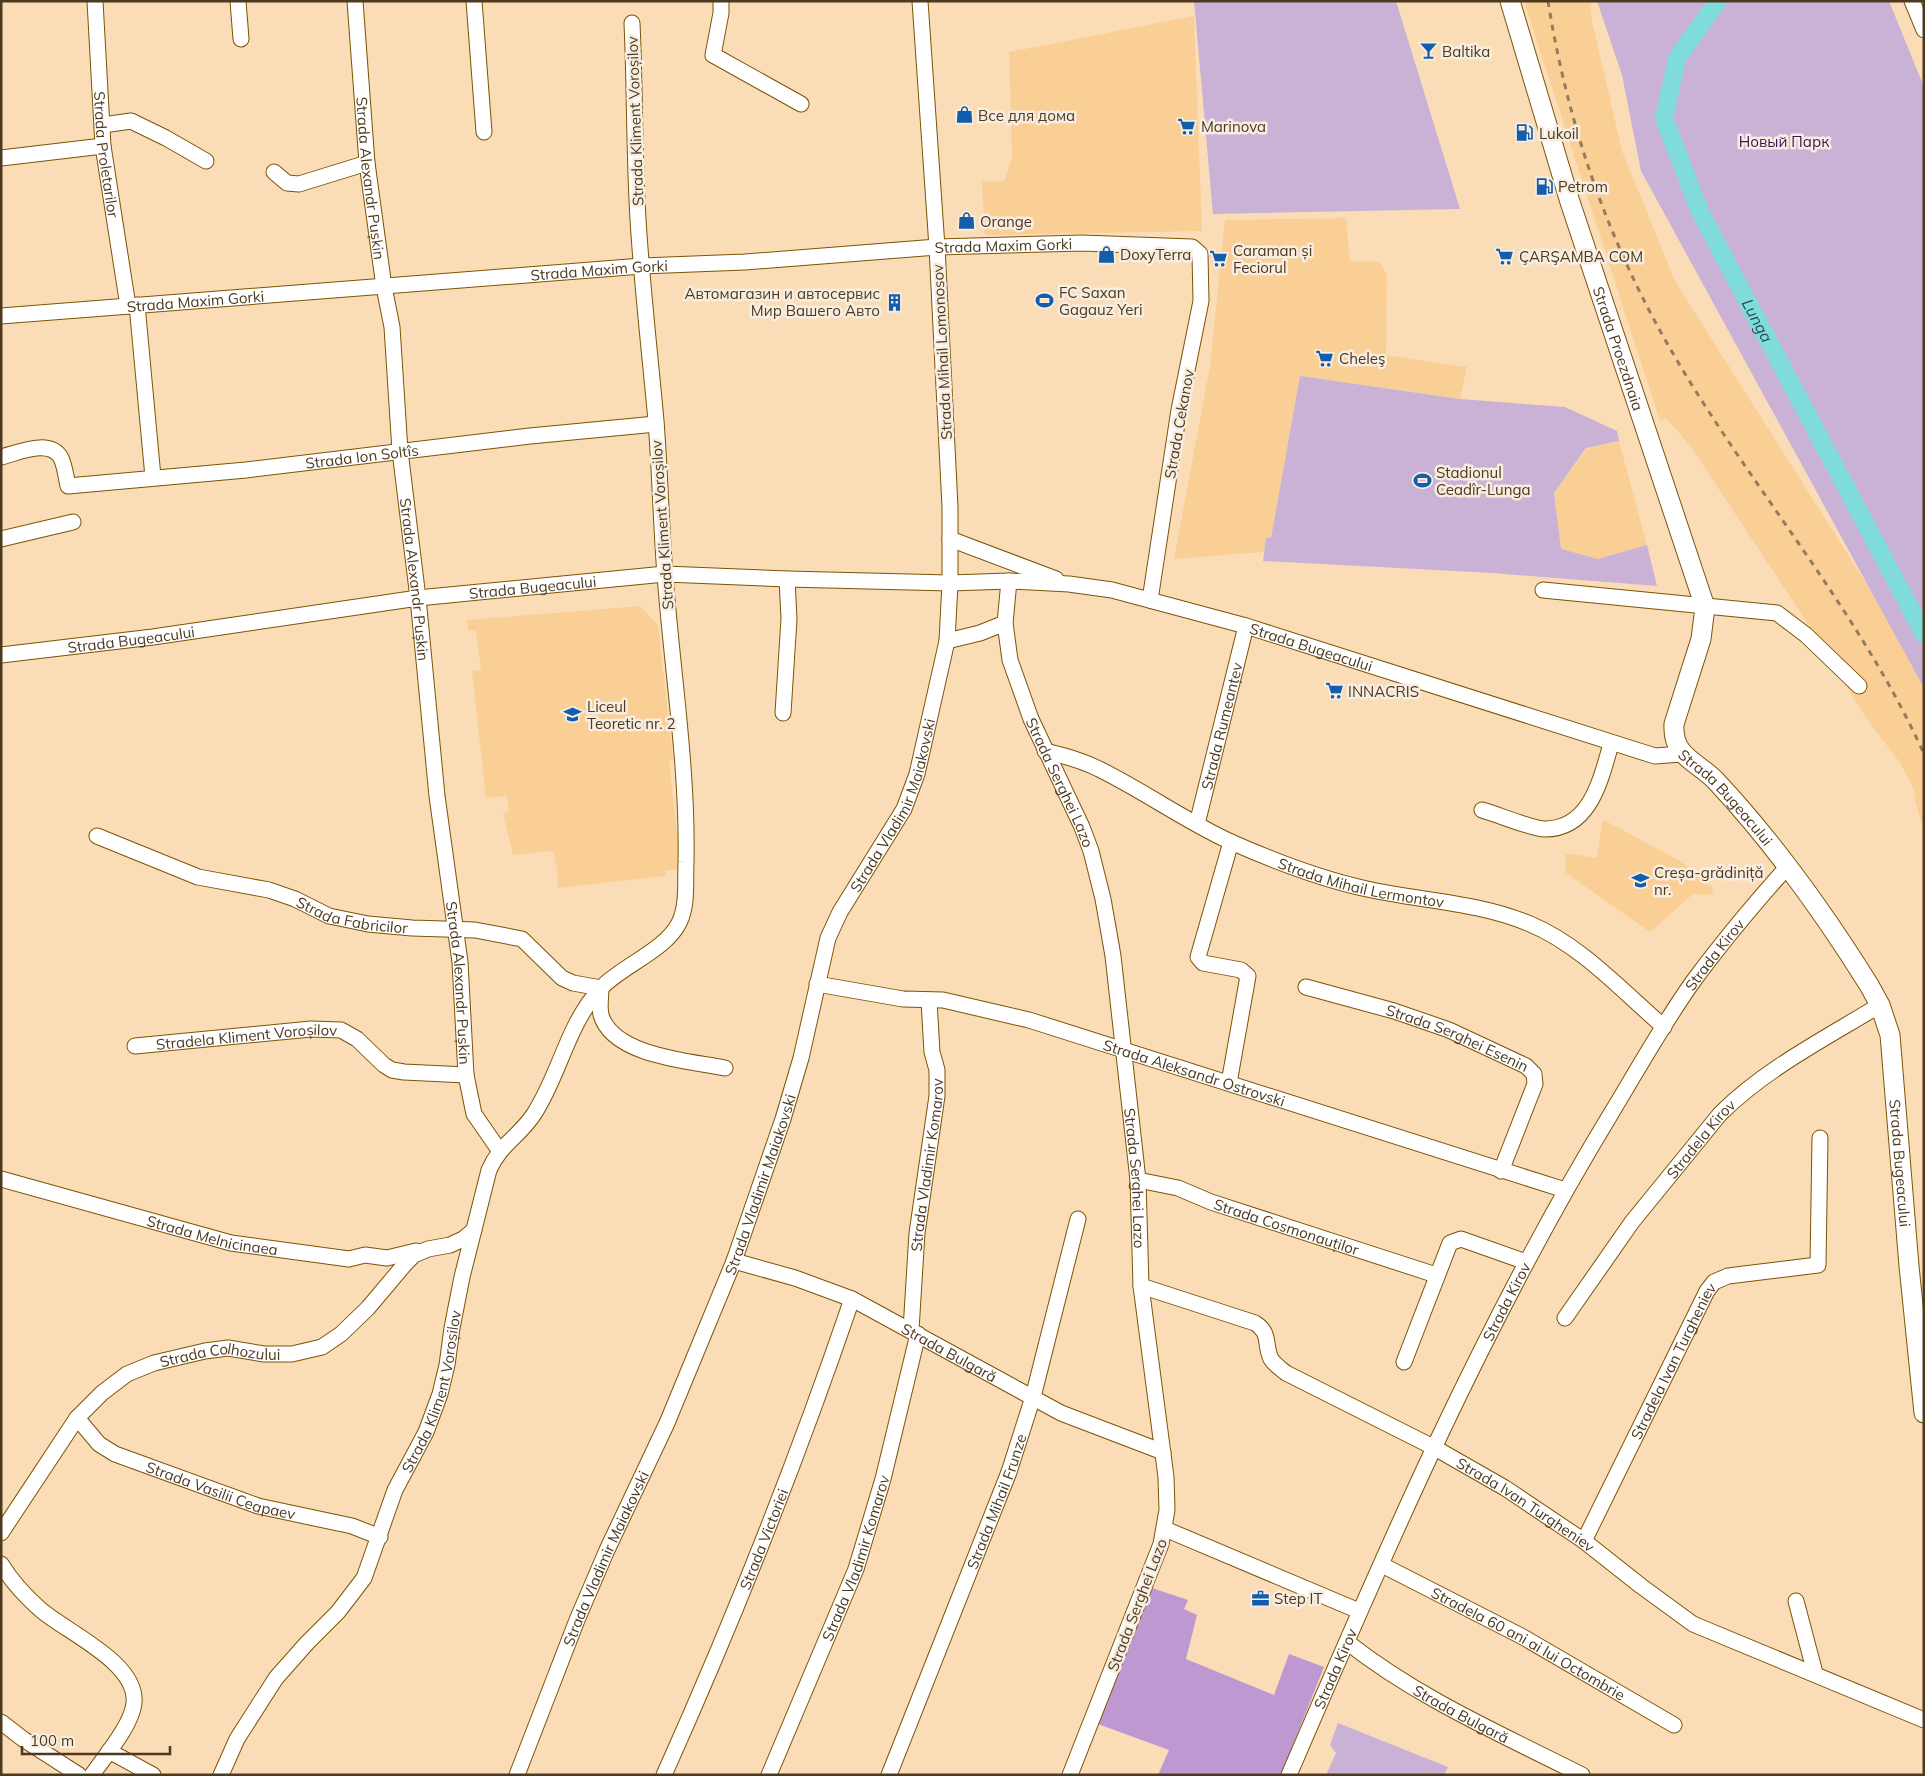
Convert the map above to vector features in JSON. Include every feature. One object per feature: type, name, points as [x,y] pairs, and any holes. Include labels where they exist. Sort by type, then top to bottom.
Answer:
[{"type":"main road","name":"Strada Proezdnaia","points":[[1510,1],[1570,202],[1705,607],[1701,639],[1674,724],[1673,736],[1681,754]]},
{"type":"main road","name":"Strada Bugeacului","points":[[1681,754],[1713,778],[1766,836],[1860,970],[1880,1005],[1890,1035],[1894,1059],[1909,1266],[1924,1413]]},
{"type":"street","name":"Strada Proletarilor","points":[[95,1],[103,146],[132,306],[154,477]]},
{"type":"street","points":[[238,1],[241,39]]},
{"type":"street","name":"Strada Alexandr Pușkin","points":[[355,1],[368,163],[384,288],[392,327],[400,451],[418,598],[436,796],[460,962],[466,1075],[474,1114],[499,1150]]},
{"type":"street","points":[[474,1],[484,132]]},
{"type":"street","points":[[720,1],[721,13],[713,55],[801,104]]},
{"type":"street","name":"Strada Mihail Lomonosov","points":[[920,1],[937,247],[950,539],[950,583]]},
{"type":"street","points":[[1912,1],[1924,30]]},
{"type":"street","name":"Strada Kliment Voroșilov","points":[[221,1775],[237,1739],[276,1678],[306,1643],[338,1612],[364,1578],[380,1538],[395,1490],[426,1432],[440,1394],[448,1366],[452,1328],[460,1286],[488,1170],[499,1150],[533,1116],[548,1090],[569,1036],[586,1006],[601,988],[667,939],[679,923],[685,903],[686,828],[664,574],[656,424],[638,218],[632,23]]},
{"type":"street","points":[[103,125],[131,121],[206,161]]},
{"type":"street","points":[[1,158],[103,146]]},
{"type":"street","points":[[274,172],[287,183],[299,184],[368,163]]},
{"type":"street","name":"Strada Maxim Gorki","points":[[1,316],[384,288],[642,266],[784,259],[937,247],[1082,243],[1197,249]]},
{"type":"street","name":"Strada Cekanov","points":[[1150,600],[1180,410],[1201,301],[1200,259],[1197,249]]},
{"type":"street","name":"Strada Ion Soltîs","points":[[1,456],[42,447],[52,450],[61,458],[68,486],[246,470],[400,451],[656,424]]},
{"type":"street","points":[[1,539],[73,522]]},
{"type":"street","name":"Strada Bugeacului","points":[[950,539],[1069,584]]},
{"type":"street","name":"Strada Bugeacului","points":[[1,655],[153,637],[418,598],[664,574],[787,579],[950,583],[1009,581],[1069,584],[1112,590],[1246,626],[1611,744],[1655,756],[1681,754]]},
{"type":"street","points":[[783,713],[788,619],[787,579]]},
{"type":"street","name":"Strada Serghei Lazo","points":[[1009,581],[1004,623],[1010,660],[1031,719],[1082,827],[1091,851],[1103,899],[1113,956],[1138,1180],[1140,1286],[1163,1452],[1167,1510],[1165,1529],[1158,1553],[1070,1775]]},
{"type":"street","name":"Strada Vladimir Maiakovski","points":[[517,1775],[577,1620],[607,1550],[667,1423],[734,1261],[783,1119],[801,1058],[828,938],[840,912],[904,809],[912,790],[947,642],[950,583]]},
{"type":"street","points":[[1543,590],[1777,613],[1806,634],[1859,686]]},
{"type":"street","points":[[947,642],[980,633],[1004,623]]},
{"type":"street","name":"Strada Rumeanțev","points":[[1197,824],[1246,626]]},
{"type":"street","points":[[1482,810],[1545,829],[1563,825],[1576,817],[1594,799],[1611,744]]},
{"type":"street","name":"Strada Mihail Lermontov","points":[[1045,751],[1075,758],[1099,768],[1231,842],[1319,875],[1367,889],[1489,911],[1530,924],[1562,941],[1664,1027]]},
{"type":"street","name":"Strada Fabricilor","points":[[97,836],[198,877],[269,890],[295,899],[329,916],[368,924],[412,928],[455,928],[522,938],[562,978],[573,983],[601,988]]},
{"type":"street","points":[[1229,1083],[1248,976],[1241,970],[1202,964],[1198,957],[1231,842]]},
{"type":"street","name":"Strada Kirov","points":[[1290,1775],[1359,1611],[1435,1448],[1526,1262],[1565,1190],[1691,985],[1722,942],[1788,866]]},
{"type":"street","name":"Strada Aleksandr Ostrovski","points":[[817,984],[903,999],[942,1000],[1029,1020],[1565,1190]]},
{"type":"street","name":"Strada Serghei Esenin","points":[[1306,987],[1394,1011],[1449,1030],[1530,1070],[1534,1074],[1535,1084],[1501,1171]]},
{"type":"street","points":[[601,988],[601,1015],[610,1032],[622,1041],[647,1053],[725,1068]]},
{"type":"street","name":"Strada Vladimir Komarov","points":[[769,1775],[856,1569],[883,1479],[915,1332],[917,1233],[937,1096],[937,1070],[932,1052],[929,1001]]},
{"type":"street","name":"Stradela Kirov","points":[[1565,1318],[1632,1222],[1720,1114],[1748,1088],[1880,1005]]},
{"type":"street","name":"Stradela Kliment Voroșilov","points":[[135,1046],[311,1029],[342,1030],[357,1039],[384,1065],[392,1070],[466,1075]]},
{"type":"street","name":"Stradela Ivan Turgheniev","points":[[1584,1541],[1707,1292],[1714,1282],[1728,1276],[1818,1265],[1820,1138]]},
{"type":"street","name":"Strada Melnicinaea","points":[[1,1178],[231,1244],[348,1258],[365,1255],[388,1258],[428,1249]]},
{"type":"street","name":"Strada Cosmonauților","points":[[1138,1180],[1178,1188],[1211,1202],[1436,1275]]},
{"type":"street","name":"Strada Mihail Frunze","points":[[889,1775],[1009,1472],[1033,1397],[1078,1220]]},
{"type":"street","name":"Strada Colhozului","points":[[1,1533],[77,1418],[127,1374],[154,1363],[205,1351],[228,1348],[273,1354],[292,1354],[322,1347],[341,1334],[368,1308],[404,1264],[414,1255],[428,1249],[450,1245],[463,1240],[474,1230]]},
{"type":"street","points":[[1404,1362],[1436,1275],[1450,1243],[1461,1239],[1526,1262]]},
{"type":"street","name":"Strada Bulgară","points":[[734,1261],[795,1278],[852,1298],[1033,1397],[1092,1426],[1163,1452]]},
{"type":"street","name":"Strada Ivan Turgheniev","points":[[1140,1286],[1255,1323],[1266,1332],[1270,1357],[1286,1373],[1435,1448],[1505,1488],[1584,1541],[1693,1624],[1749,1649],[1815,1673],[1901,1713],[1924,1720]]},
{"type":"street","name":"Strada Victoriei","points":[[664,1775],[712,1668],[787,1482],[852,1298]]},
{"type":"street","name":"Strada Vasilii Ceapaev","points":[[77,1418],[99,1444],[115,1454],[258,1506],[352,1526],[380,1538]]},
{"type":"street","points":[[1165,1529],[1359,1611]]},
{"type":"street","points":[[1,1564],[12,1582],[42,1610],[98,1650],[126,1673],[134,1686],[134,1704],[126,1725],[92,1775]]},
{"type":"street","name":"Stradela 60 ani ai lui Octombrie","points":[[1382,1565],[1523,1637],[1674,1725]]},
{"type":"street","points":[[1796,1602],[1815,1673]]},
{"type":"street","name":"Strada Bulgară","points":[[1347,1642],[1392,1676],[1441,1704],[1582,1775]]},
{"type":"street","points":[[1,1722],[22,1739],[78,1775]]},
{"type":"street","points":[[110,1751],[153,1775]]},
{"type":"shaded area","points":[[1524,1],[1590,1],[1592,21],[1622,151],[1675,281],[1924,675],[1924,824],[1921,823],[1914,795],[1916,794],[1901,764],[1866,718],[1802,615],[1691,447],[1666,418],[1660,421]]},
{"type":"shaded area","points":[[1194,16],[1202,231],[985,235],[982,182],[1004,181],[1012,157],[1009,52]]},
{"type":"shaded area","points":[[1346,218],[1350,261],[1380,262],[1387,275],[1386,355],[1467,367],[1460,399],[1300,376],[1271,539],[1266,538],[1264,552],[1174,559],[1210,366],[1225,220]]},
{"type":"shaded area","points":[[1619,441],[1647,545],[1598,559],[1561,550],[1554,493],[1587,448]]},
{"type":"shaded area","name":"Liceul Teoretic nr. 2","points":[[640,606],[658,625],[673,759],[669,762],[681,869],[665,871],[666,876],[558,888],[557,869],[553,851],[513,855],[503,813],[509,812],[507,796],[486,798],[472,671],[481,670],[476,631],[468,631],[467,620]]},
{"type":"shaded area","name":"Creșa-grădiniță nr.","points":[[1604,820],[1680,861],[1713,888],[1712,895],[1693,894],[1650,932],[1566,873],[1565,853],[1597,858],[1602,822]]},
{"type":"shaded area","points":[[1152,1588],[1188,1600],[1184,1609],[1197,1615],[1186,1659],[1274,1695],[1289,1654],[1324,1667],[1281,1775],[1158,1775],[1169,1750],[1098,1724]]},
{"type":"green space","points":[[1194,1],[1396,1],[1460,209],[1213,214]]},
{"type":"green space","name":"Новый Парк","points":[[1597,1],[1889,1],[1924,87],[1924,688],[1641,171],[1622,75]]},
{"type":"green space","name":"Stadionul Ceadîr-Lunga","points":[[1300,376],[1460,399],[1565,407],[1617,431],[1619,441],[1586,448],[1554,493],[1561,549],[1598,559],[1647,545],[1657,586],[1492,573],[1263,561],[1266,538],[1271,538]]},
{"type":"green space","points":[[1338,1723],[1448,1767],[1444,1775],[1326,1775],[1336,1753],[1330,1745]]},
{"type":"waterway","name":"Lunga","points":[[1718,1],[1677,58],[1664,118],[1700,212],[1924,634]]},
{"type":"railway","points":[[1548,1],[1567,94],[1580,140],[1595,185],[1631,273],[1675,357],[1706,407],[1838,602],[1898,702],[1924,754]]},
{"type":"place","name":"Baltika","points":[[1428,51]]},
{"type":"place","name":"Все для дома","points":[[964,115]]},
{"type":"place","name":"Marinova","points":[[1187,126]]},
{"type":"place","name":"Lukoil","points":[[1525,133]]},
{"type":"place","name":"Petrom","points":[[1544,186]]},
{"type":"place","name":"Orange","points":[[966,221]]},
{"type":"place","name":"DoxyTerra","points":[[1106,254]]},
{"type":"place","name":"ÇARŞAMBA COM","points":[[1505,256]]},
{"type":"place","name":"Caraman și Feciorul","points":[[1219,259]]},
{"type":"place","name":"FC Saxan Gagauz Yeri","points":[[1045,301]]},
{"type":"place","name":"Автомагазин и автосервис Мир Вашего Авто","points":[[894,302]]},
{"type":"place","name":"Cheleş","points":[[1325,358]]},
{"type":"place","name":"Stadionul Ceadîr-Lunga","points":[[1422,481]]},
{"type":"place","name":"INNACRIS","points":[[1334,691]]},
{"type":"place","name":"Liceul Teoretic nr. 2","points":[[573,715]]},
{"type":"place","name":"Creșa-grădiniță nr.","points":[[1640,881]]},
{"type":"place","name":"Step IT","points":[[1260,1598]]}]
